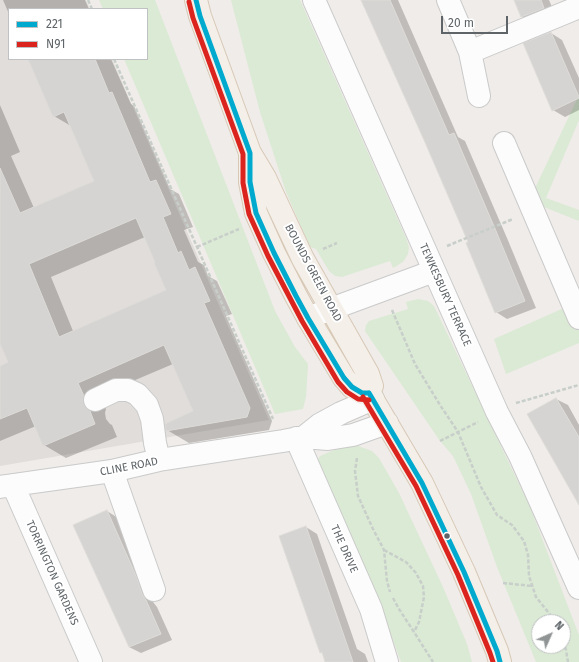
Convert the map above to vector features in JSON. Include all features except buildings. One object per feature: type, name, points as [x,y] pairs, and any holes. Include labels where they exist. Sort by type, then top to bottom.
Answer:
[{"type":"main road","name":"BOUNDS GREEN ROAD","points":[[196,0],[200,16],[250,153],[265,178],[303,258],[368,374],[372,386],[371,396],[422,483],[464,572],[497,651],[500,662]]},
{"type":"main road","name":"BOUNDS GREEN ROAD","points":[[250,153],[250,182],[256,213],[274,253],[308,318],[344,378],[352,387],[371,396]]},
{"type":"street","name":"TEWKESBURY TERRACE","points":[[314,0],[430,262],[503,408],[520,456],[579,588]]},
{"type":"street","points":[[448,0],[470,52],[479,96]]},
{"type":"street","points":[[470,52],[579,7]]},
{"type":"street","points":[[504,143],[579,318]]},
{"type":"street","points":[[308,318],[331,309],[430,262]]},
{"type":"street","points":[[95,400],[116,390],[128,390],[137,394],[147,404],[152,420],[159,460]]},
{"type":"street","name":"CLINE ROAD","points":[[300,437],[371,396]]},
{"type":"street","name":"CLINE ROAD","points":[[6,486],[112,471],[159,460],[300,437],[328,440],[387,423]]},
{"type":"street","name":"THE DRIVE","points":[[300,437],[371,609],[387,662]]},
{"type":"street","points":[[112,471],[154,590]]},
{"type":"street","name":"TORRINGTON GARDENS","points":[[6,486],[91,662]]},
{"type":"path","points":[[114,60],[273,419]]},
{"type":"path","points":[[430,262],[532,211]]},
{"type":"path","points":[[197,247],[243,227]]},
{"type":"path","points":[[318,252],[337,242]]},
{"type":"path","points":[[391,309],[415,364],[458,432],[481,487],[497,514],[512,525],[524,541],[528,555],[529,576],[532,586],[536,597],[550,614]]},
{"type":"path","points":[[440,441],[503,408],[579,385]]},
{"type":"path","points":[[357,452],[355,471],[358,496],[384,550],[387,581],[391,595],[433,662]]},
{"type":"path","points":[[384,550],[406,562],[416,573],[423,586],[424,597],[419,622],[414,632]]},
{"type":"path","points":[[503,583],[532,586]]},
{"type":"shaded area","points":[[0,0],[86,0],[90,8],[8,8],[8,60],[112,60],[269,420],[0,466]]},
{"type":"green space","points":[[99,0],[155,0],[275,311],[295,347],[308,364],[306,397],[303,409],[275,414],[124,60],[148,60],[148,8],[103,8]]},
{"type":"green space","points":[[231,0],[300,0],[406,238],[409,247],[408,254],[403,262],[393,268],[390,261],[342,277],[335,276],[329,271],[316,249],[310,247],[286,192],[260,112]]},
{"type":"green space","points":[[579,95],[579,120],[546,198],[579,210],[579,221],[529,201]]},
{"type":"green space","points":[[418,299],[428,301],[434,306],[530,507],[571,614],[531,614],[531,650],[497,567],[471,494],[453,456],[440,441],[365,331],[366,325],[369,321],[408,309],[406,302]]},
{"type":"green space","points":[[573,304],[579,318],[579,343],[506,374],[494,339]]},
{"type":"green space","points":[[358,446],[372,451],[379,458],[399,493],[443,587],[467,644],[472,662],[401,662],[376,595],[317,461],[320,456],[339,448]]},
{"type":"green space","points":[[571,614],[579,635],[579,662],[536,662],[533,654],[571,654]]},
{"type":"transit line","name":"221","points":[[196,0],[200,16],[250,153],[250,182],[256,213],[296,296],[344,378],[352,387],[362,393],[369,393]]},
{"type":"transit line","name":"N91","points":[[189,2],[193,18],[243,154],[243,183],[249,214],[268,256],[302,321],[338,382],[347,392],[358,399],[369,400]]},
{"type":"transit line","name":"221","points":[[369,393],[422,483],[464,572],[497,651],[500,662]]},
{"type":"transit line","name":"N91","points":[[363,397],[416,486],[458,575],[493,662]]}]
